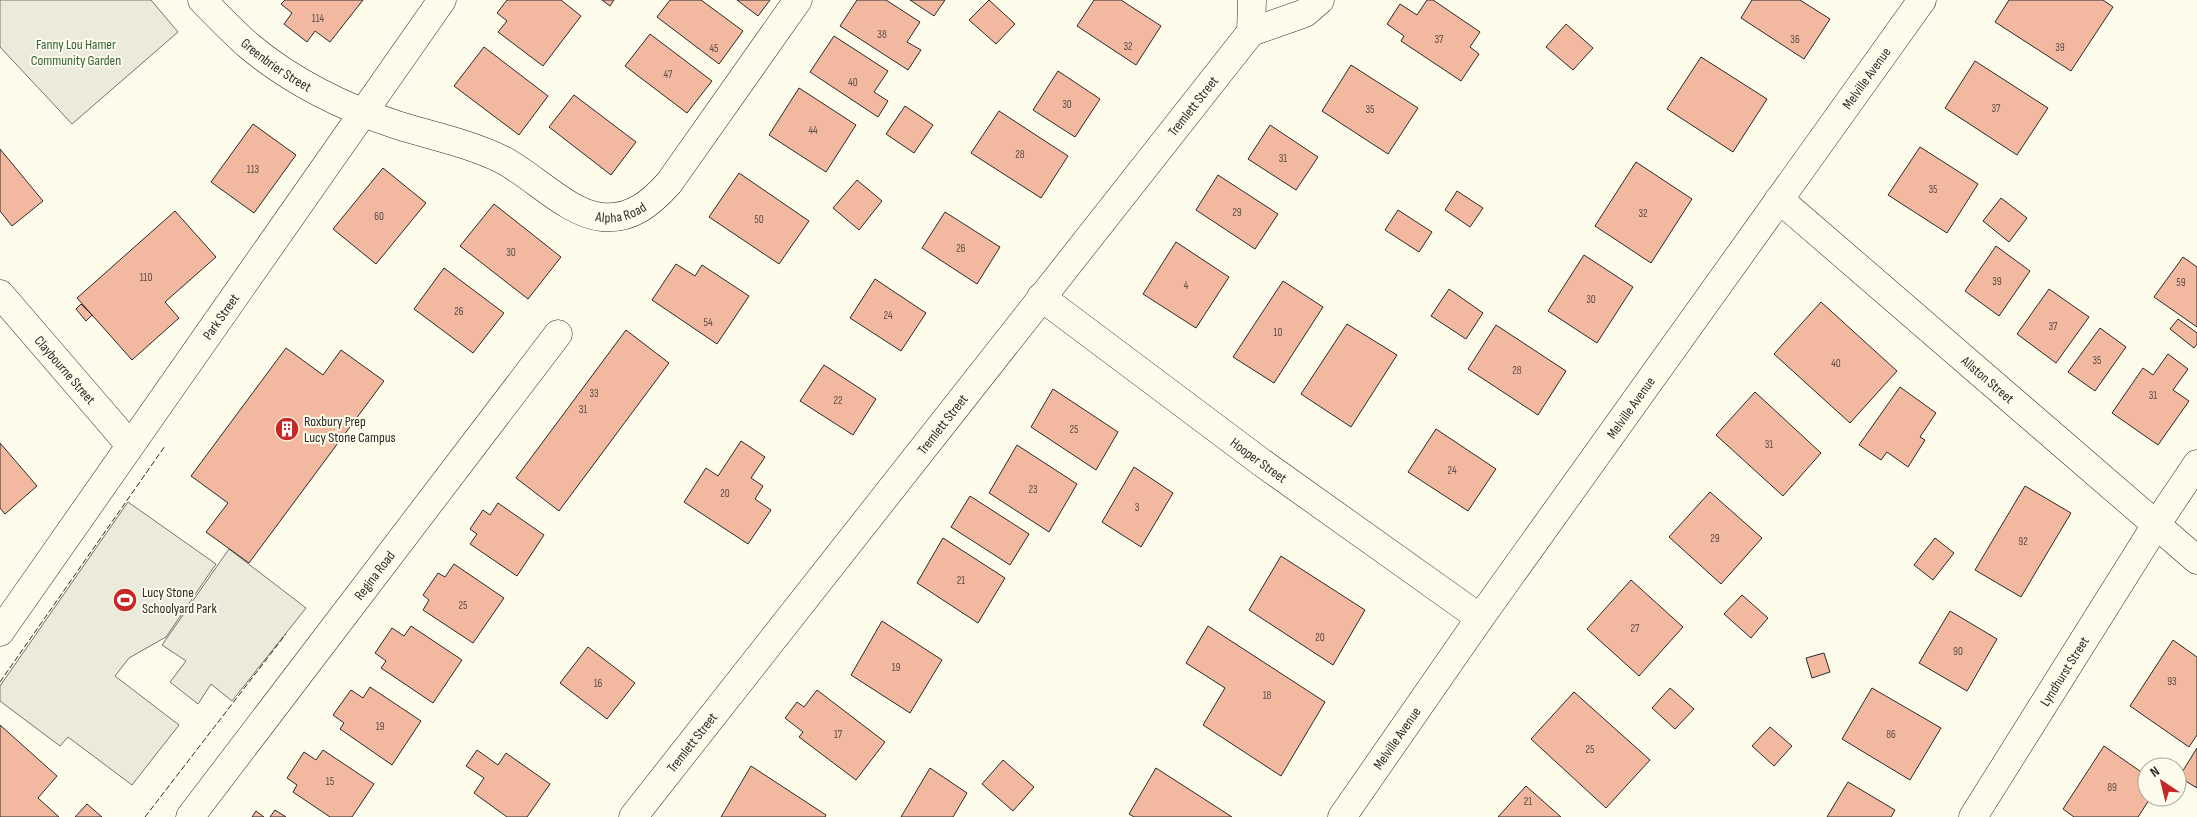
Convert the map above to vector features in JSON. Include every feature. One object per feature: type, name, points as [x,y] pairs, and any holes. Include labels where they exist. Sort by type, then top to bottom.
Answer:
[{"type":"street","name":"Greenbrier Street","points":[[202,0],[248,46],[330,98],[363,113]]},
{"type":"street","name":"Park Street","points":[[0,632],[442,0]]},
{"type":"street","name":"Alpha Road","points":[[363,113],[499,158],[515,166],[588,214],[600,217],[625,217],[647,204],[670,183],[798,0]]},
{"type":"street","points":[[1252,0],[1251,32],[1305,13],[1320,0]]},
{"type":"street","name":"Melville Avenue","points":[[1342,817],[1480,618],[1922,0]]},
{"type":"street","name":"Tremlett Street","points":[[633,817],[1251,32]]},
{"type":"street","name":"Allston Street","points":[[1779,199],[2197,560]]},
{"type":"street","name":"Claybourne Street","points":[[0,294],[130,445]]},
{"type":"street","name":"Hooper Street","points":[[1041,297],[1261,462],[1480,618]]},
{"type":"street","name":"Regina Road","points":[[190,817],[558,334]]},
{"type":"street","name":"Lyndhurst Street","points":[[1973,817],[2156,525],[2197,464]]},
{"type":"green space","name":"Fanny Lou Hamer Community Garden","points":[[0,0],[151,0],[178,32],[72,124],[0,47]]},
{"type":"green space","name":"Lucy Stone Schoolyard Park","points":[[128,502],[216,564],[166,637],[129,658],[115,676],[179,725],[132,785],[68,737],[60,746],[0,701],[0,686]]},
{"type":"shaded area","points":[[229,549],[306,608],[232,701],[211,684],[198,704],[170,682],[186,661],[162,645]]},
{"type":"building","points":[[285,0],[363,0],[330,42],[315,31],[307,42],[284,24],[292,13],[281,4]]},
{"type":"building","points":[[507,0],[561,0],[581,16],[543,66],[498,32],[507,21],[497,13]]},
{"type":"building","points":[[602,0],[614,0],[610,6]]},
{"type":"building","points":[[670,0],[701,0],[743,31],[719,64],[657,17]]},
{"type":"building","points":[[737,0],[770,0],[758,16]]},
{"type":"building","points":[[857,0],[886,0],[920,22],[907,42],[921,50],[908,70],[840,26]]},
{"type":"building","points":[[910,0],[945,0],[934,16]]},
{"type":"building","points":[[989,0],[1015,24],[996,44],[969,20]]},
{"type":"building","points":[[1094,0],[1121,0],[1161,26],[1136,65],[1077,26]]},
{"type":"building","points":[[1427,0],[1433,0],[1480,32],[1470,47],[1479,54],[1461,81],[1401,41],[1404,36],[1387,24],[1400,4],[1417,15]]},
{"type":"building","points":[[1752,0],[1800,0],[1830,19],[1804,59],[1741,18]]},
{"type":"building","points":[[2009,0],[2103,0],[2113,7],[2071,71],[1995,22]]},
{"type":"building","points":[[1566,24],[1593,48],[1573,70],[1546,47]]},
{"type":"building","points":[[650,34],[712,81],[687,113],[625,66]]},
{"type":"building","points":[[834,36],[888,71],[874,92],[888,101],[878,117],[810,72]]},
{"type":"building","points":[[484,47],[548,96],[519,135],[454,86]]},
{"type":"building","points":[[1701,57],[1767,99],[1733,152],[1667,109]]},
{"type":"building","points":[[1975,61],[2048,108],[2017,155],[1945,108]]},
{"type":"building","points":[[1351,65],[1418,108],[1388,154],[1322,111]]},
{"type":"building","points":[[1058,71],[1100,99],[1075,137],[1033,110]]},
{"type":"building","points":[[799,88],[856,125],[826,172],[769,135]]},
{"type":"building","points":[[574,95],[636,142],[611,175],[549,127]]},
{"type":"building","points":[[905,106],[933,125],[914,153],[886,134]]},
{"type":"building","points":[[999,111],[1068,156],[1041,198],[971,153]]},
{"type":"building","points":[[253,124],[296,155],[254,213],[211,182]]},
{"type":"building","points":[[1270,125],[1318,157],[1296,190],[1248,159]]},
{"type":"building","points":[[1920,147],[1978,184],[1947,233],[1888,195]]},
{"type":"building","points":[[0,149],[43,201],[12,226],[0,211]]},
{"type":"building","points":[[1636,162],[1692,199],[1651,263],[1595,226]]},
{"type":"building","points":[[383,168],[426,203],[376,264],[333,229]]},
{"type":"building","points":[[739,173],[809,221],[779,264],[709,217]]},
{"type":"building","points":[[1218,175],[1278,214],[1255,249],[1196,210]]},
{"type":"building","points":[[857,180],[882,201],[859,230],[833,208]]},
{"type":"building","points":[[1457,191],[1483,208],[1470,227],[1445,210]]},
{"type":"building","points":[[2001,198],[2027,218],[2009,242],[1983,221]]},
{"type":"building","points":[[494,204],[561,257],[528,299],[460,246]]},
{"type":"building","points":[[1398,210],[1432,232],[1419,252],[1385,230]]},
{"type":"building","points":[[175,211],[216,257],[165,302],[179,318],[132,360],[77,298]]},
{"type":"building","points":[[945,212],[1000,247],[977,284],[922,248]]},
{"type":"building","points":[[1176,242],[1229,277],[1196,328],[1143,294]]},
{"type":"building","points":[[1996,246],[2030,271],[1999,316],[1965,291]]},
{"type":"building","points":[[1584,255],[1633,287],[1597,343],[1548,311]]},
{"type":"building","points":[[2183,257],[2197,267],[2197,327],[2154,297]]},
{"type":"building","points":[[676,264],[695,276],[702,265],[749,296],[717,344],[652,300]]},
{"type":"building","points":[[444,268],[504,313],[473,353],[414,309]]},
{"type":"building","points":[[875,279],[926,313],[901,351],[850,318]]},
{"type":"building","points":[[1283,281],[1323,307],[1274,383],[1233,357]]},
{"type":"building","points":[[1449,289],[1483,313],[1466,339],[1431,316]]},
{"type":"building","points":[[2049,289],[2089,317],[2056,363],[2017,334]]},
{"type":"building","points":[[1821,302],[1897,371],[1850,423],[1774,354]]},
{"type":"building","points":[[81,304],[92,315],[86,321],[76,309]]},
{"type":"building","points":[[2178,319],[2197,333],[2197,344],[2194,348],[2170,329]]},
{"type":"building","points":[[1347,324],[1397,355],[1351,427],[1301,394]]},
{"type":"building","points":[[1496,325],[1566,371],[1538,415],[1468,369]]},
{"type":"building","points":[[2100,328],[2126,347],[2095,391],[2068,372]]},
{"type":"building","points":[[626,330],[669,363],[559,511],[516,478]]},
{"type":"building","name":"Roxbury Prep Lucy Stone Campus","points":[[286,348],[323,375],[341,350],[384,381],[249,563],[206,532],[228,503],[191,476]]},
{"type":"building","points":[[2168,354],[2188,369],[2173,390],[2189,401],[2158,445],[2112,413],[2143,368],[2153,375]]},
{"type":"building","points":[[824,365],[876,399],[853,435],[800,401]]},
{"type":"building","points":[[1900,387],[1936,413],[1920,437],[1925,440],[1908,467],[1887,452],[1881,460],[1859,445]]},
{"type":"building","points":[[1053,389],[1118,432],[1096,470],[1031,427]]},
{"type":"building","points":[[1755,392],[1821,453],[1783,496],[1716,435]]},
{"type":"building","points":[[1436,429],[1496,469],[1468,511],[1408,472]]},
{"type":"building","points":[[741,441],[765,457],[751,478],[763,486],[755,499],[771,510],[748,544],[684,502],[706,468],[718,476]]},
{"type":"building","points":[[0,443],[37,486],[5,514],[0,508]]},
{"type":"building","points":[[1017,445],[1077,484],[1049,532],[989,493]]},
{"type":"building","points":[[1134,467],[1173,493],[1141,547],[1102,522]]},
{"type":"building","points":[[2025,486],[2071,513],[2021,597],[1975,570]]},
{"type":"building","points":[[1710,492],[1762,538],[1721,584],[1669,537]]},
{"type":"building","points":[[970,496],[1029,534],[1010,565],[951,527]]},
{"type":"building","points":[[498,503],[544,535],[517,576],[470,544],[477,534],[470,529],[483,510],[490,515]]},
{"type":"building","points":[[943,538],[1005,578],[978,623],[917,583]]},
{"type":"building","points":[[1935,538],[1954,553],[1933,580],[1914,565]]},
{"type":"building","points":[[1281,556],[1365,610],[1333,665],[1249,610]]},
{"type":"building","points":[[454,564],[504,598],[473,643],[423,610],[429,600],[423,595],[438,573],[445,577]]},
{"type":"building","points":[[1631,580],[1683,627],[1639,676],[1587,629]]},
{"type":"building","points":[[1742,595],[1768,618],[1751,638],[1724,614]]},
{"type":"building","points":[[1950,611],[1997,639],[1967,691],[1919,663]]},
{"type":"building","points":[[882,621],[942,660],[910,713],[851,675]]},
{"type":"building","points":[[411,626],[462,660],[433,703],[381,668],[386,661],[375,653],[392,628],[404,636]]},
{"type":"building","points":[[1208,626],[1325,702],[1281,776],[1203,725],[1225,688],[1186,663]]},
{"type":"building","points":[[2173,640],[2197,657],[2197,735],[2189,747],[2130,706]]},
{"type":"building","points":[[588,647],[635,683],[607,719],[560,683]]},
{"type":"building","points":[[1824,653],[1830,672],[1812,678],[1806,658]]},
{"type":"building","points":[[370,687],[421,721],[392,765],[340,729],[344,723],[333,715],[351,690],[363,698]]},
{"type":"building","points":[[1670,688],[1694,709],[1675,729],[1652,708]]},
{"type":"building","points":[[1872,688],[1941,728],[1910,780],[1842,739]]},
{"type":"building","points":[[817,690],[885,742],[856,780],[799,737],[803,732],[785,718],[797,702],[804,707]]},
{"type":"building","points":[[1574,692],[1650,760],[1606,808],[1531,739]]},
{"type":"building","points":[[0,725],[57,776],[38,798],[59,817],[0,817]]},
{"type":"building","points":[[1770,727],[1792,746],[1774,766],[1752,746]]},
{"type":"building","points":[[2104,746],[2137,769],[2137,807],[2144,807],[2138,817],[2074,817],[2063,809]]},
{"type":"building","points":[[2197,748],[2197,788],[2187,782],[2187,764]]},
{"type":"building","points":[[323,750],[374,784],[352,817],[330,817],[293,792],[297,785],[287,778],[304,752],[316,760]]},
{"type":"building","points":[[477,750],[498,765],[506,753],[550,784],[527,817],[507,817],[474,793],[484,778],[466,766]]},
{"type":"building","points":[[1003,760],[1034,787],[1013,811],[982,784]]},
{"type":"building","points":[[751,766],[826,815],[825,817],[721,817]]},
{"type":"building","points":[[930,768],[967,793],[953,817],[901,817]]},
{"type":"building","points":[[1156,768],[1232,817],[1134,817],[1129,814]]},
{"type":"building","points":[[1848,782],[1895,810],[1891,817],[1827,817]]},
{"type":"building","points":[[1526,786],[1561,817],[1498,817]]},
{"type":"building","points":[[87,804],[102,817],[75,817]]},
{"type":"building","points":[[275,810],[286,817],[270,817]]},
{"type":"building","points":[[256,811],[264,817],[252,817]]},
{"type":"fence","points":[[0,682],[165,446]]},
{"type":"fence","points":[[145,817],[286,634]]},
{"type":"place","name":"Roxbury Prep Lucy Stone Campus","points":[[287,429]]},
{"type":"place","name":"Lucy Stone Schoolyard Park","points":[[125,600]]}]
